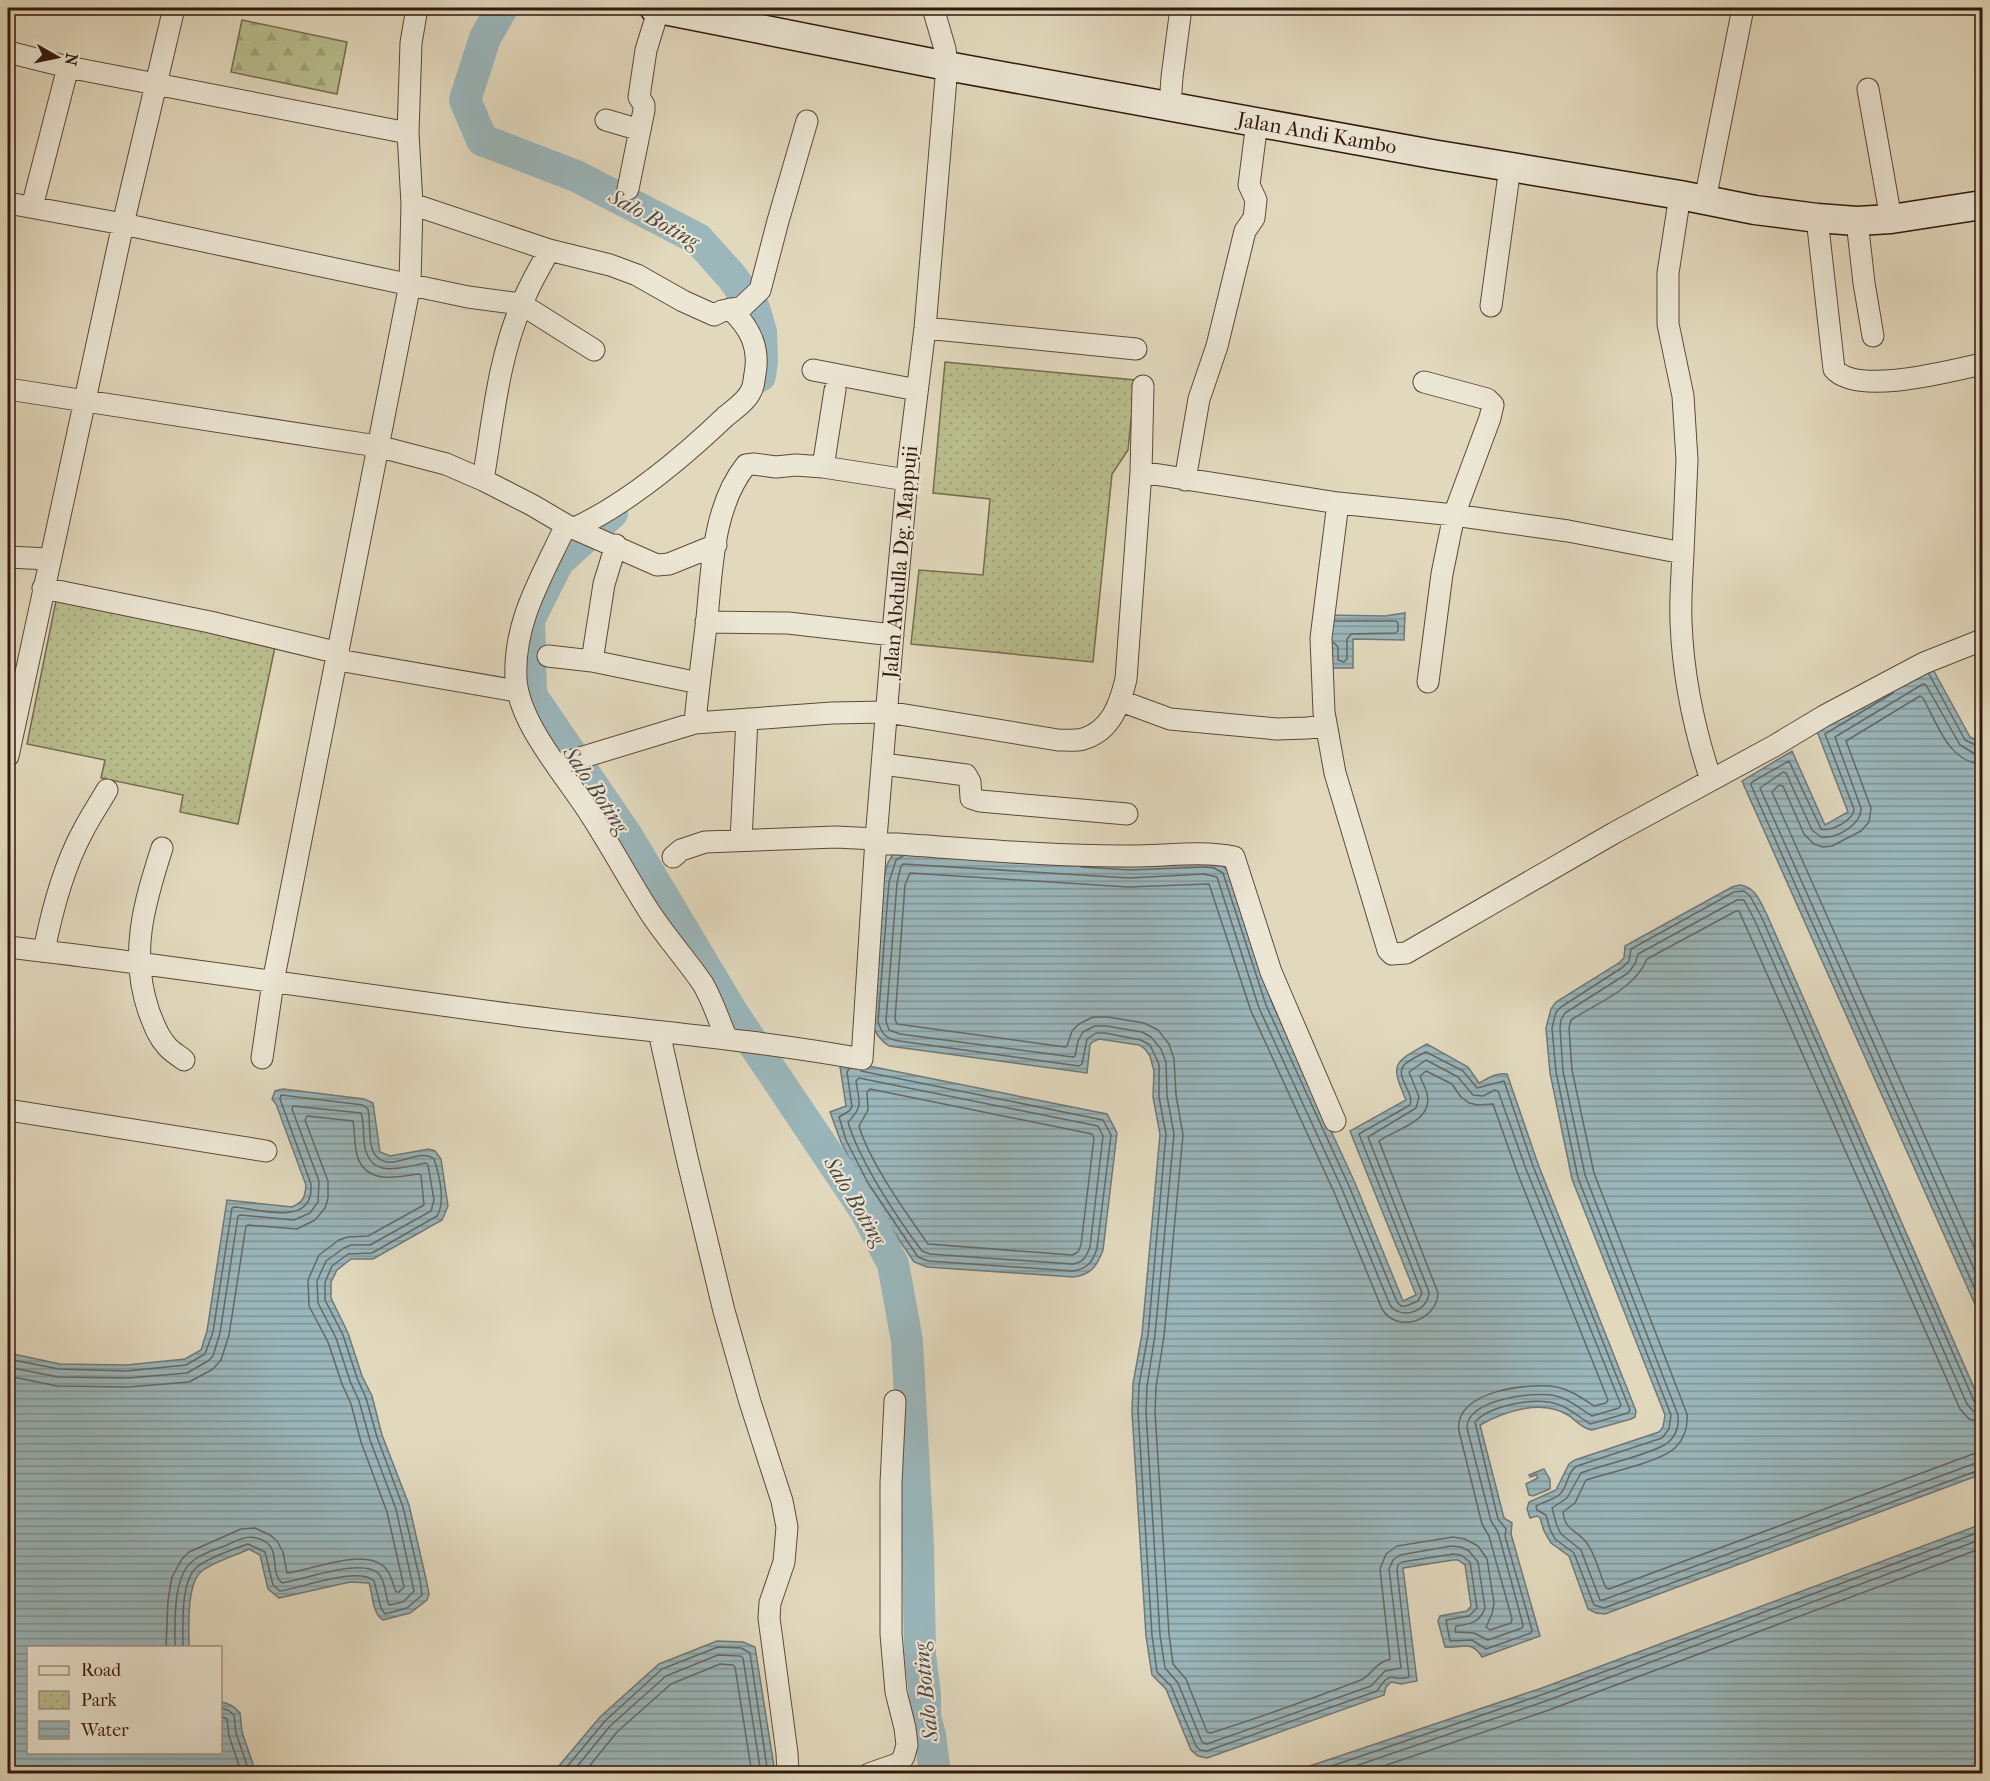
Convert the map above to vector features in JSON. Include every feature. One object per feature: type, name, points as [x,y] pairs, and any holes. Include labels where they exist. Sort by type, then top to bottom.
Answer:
[{"type":"street","points":[[8,748],[86,401],[123,224],[174,8]]},
{"type":"street","points":[[262,1058],[273,982],[410,284],[412,204],[408,133],[411,43],[417,8]]},
{"type":"street","points":[[628,189],[644,105],[639,97],[646,50],[657,8]]},
{"type":"street","name":"Jalan Andi Kambo","points":[[657,8],[947,66],[1510,167],[1817,218],[1857,221],[1891,219],[1983,205]]},
{"type":"street","name":"Jalan Abdulla Dg. Mappuji","points":[[730,1039],[791,1046],[862,1059],[875,841],[892,635],[925,328],[947,66],[945,49],[933,8]]},
{"type":"street","points":[[1170,106],[1181,8]]},
{"type":"street","points":[[1711,780],[1699,743],[1685,664],[1681,622],[1687,460],[1683,396],[1668,324],[1668,273],[1692,198],[1743,8]]},
{"type":"street","points":[[8,52],[68,67],[408,133]]},
{"type":"street","points":[[32,207],[68,67]]},
{"type":"street","points":[[1868,89],[1891,219]]},
{"type":"street","points":[[606,120],[640,130]]},
{"type":"street","points":[[412,204],[549,250],[610,265],[637,275],[683,301],[714,315],[736,308],[760,290],[807,121]]},
{"type":"street","points":[[1185,480],[1199,399],[1217,346],[1245,231],[1254,218],[1256,200],[1250,185],[1257,122]]},
{"type":"street","points":[[1491,306],[1510,167]]},
{"type":"street","points":[[8,203],[123,224],[468,297],[521,304],[594,350]]},
{"type":"street","points":[[1817,218],[1834,369],[1839,374],[1854,381],[1883,382],[1983,364]]},
{"type":"street","points":[[1857,221],[1873,336]]},
{"type":"street","points":[[483,480],[499,380],[521,304],[549,250]]},
{"type":"street","points":[[730,1039],[704,986],[650,912],[561,764],[531,727],[518,691],[516,678],[518,646],[523,620],[542,573],[574,528],[593,520],[666,469],[752,391],[757,348],[736,308]]},
{"type":"street","points":[[925,328],[1136,349]]},
{"type":"street","points":[[813,370],[917,390]]},
{"type":"street","points":[[1424,382],[1487,399],[1493,405],[1454,515],[1442,574],[1428,682]]},
{"type":"street","points":[[561,764],[695,723],[832,713],[887,712],[1058,740],[1083,739],[1100,730],[1112,720],[1121,701],[1126,679],[1141,472],[1143,386]]},
{"type":"street","points":[[8,389],[377,446],[446,464],[483,480],[574,528],[663,566],[716,545]]},
{"type":"street","points":[[824,467],[835,390]]},
{"type":"street","points":[[695,723],[716,545],[725,504],[746,465],[824,467],[907,480]]},
{"type":"street","points":[[1141,472],[1338,503],[1454,515],[1568,531],[1683,553]]},
{"type":"street","points":[[1338,503],[1321,638],[1326,726],[1335,773],[1385,945],[1392,954],[1406,953],[1824,716],[1924,663],[1983,640]]},
{"type":"street","points":[[592,661],[611,543]]},
{"type":"street","points":[[8,557],[50,559]]},
{"type":"street","points":[[43,588],[210,622],[338,657],[518,691]]},
{"type":"street","points":[[706,622],[776,622],[892,635]]},
{"type":"street","points":[[548,656],[592,661],[699,683]]},
{"type":"street","points":[[1121,701],[1170,719],[1277,729],[1326,726]]},
{"type":"street","points":[[741,840],[747,719]]},
{"type":"street","points":[[882,764],[966,775],[970,782],[971,798],[980,801],[1127,814]]},
{"type":"street","points":[[44,951],[52,909],[65,872],[83,831],[107,790]]},
{"type":"street","points":[[673,857],[681,850],[705,842],[836,837],[897,844],[1068,855],[1187,854],[1234,857],[1271,972],[1335,1121]]},
{"type":"street","points":[[162,848],[147,895],[138,962],[146,1001],[157,1032],[166,1046],[184,1060]]},
{"type":"street","points":[[8,947],[138,962],[273,982],[659,1032],[730,1039]]},
{"type":"street","points":[[659,1032],[719,1290],[750,1402],[772,1465],[787,1527],[784,1563],[770,1603],[769,1618],[788,1773]]},
{"type":"street","points":[[8,1110],[266,1151]]},
{"type":"street","points":[[869,1773],[900,1763],[907,1745],[896,1692],[891,1634],[891,1483],[895,1401]]},
{"type":"green space","points":[[242,20],[347,42],[337,94],[231,72]]},
{"type":"green space","points":[[945,362],[1135,380],[1128,450],[1112,474],[1093,662],[911,644],[919,570],[983,575],[990,499],[933,493]]},
{"type":"green space","points":[[57,596],[276,642],[238,824],[180,812],[183,795],[101,778],[105,760],[27,744]]},
{"type":"water","points":[[1405,613],[1404,640],[1353,639],[1353,668],[1332,668],[1332,648],[1325,647],[1326,615],[1385,616]]},
{"type":"water","points":[[1930,664],[1970,737],[1982,743],[1982,1320],[1742,781],[1792,751],[1825,825],[1848,812],[1817,731]]},
{"type":"water","points":[[896,853],[1216,862],[1224,867],[1232,880],[1272,1003],[1355,1183],[1403,1301],[1416,1295],[1350,1131],[1406,1100],[1398,1078],[1398,1065],[1401,1060],[1427,1044],[1468,1067],[1479,1083],[1496,1075],[1507,1074],[1538,1164],[1636,1411],[1635,1417],[1631,1419],[1592,1430],[1557,1410],[1535,1407],[1512,1411],[1480,1425],[1504,1518],[1512,1523],[1511,1534],[1540,1636],[1482,1657],[1470,1646],[1445,1647],[1438,1621],[1440,1616],[1467,1611],[1471,1606],[1465,1565],[1458,1560],[1453,1560],[1403,1568],[1417,1681],[1401,1684],[1391,1682],[1386,1687],[1384,1695],[1207,1758],[1198,1756],[1191,1750],[1166,1689],[1152,1675],[1146,1636],[1132,1412],[1133,1384],[1142,1334],[1160,1134],[1153,1097],[1154,1071],[1150,1056],[1139,1045],[1099,1039],[1090,1045],[1087,1073],[889,1046],[878,1036],[872,1023],[883,881],[889,861]]},
{"type":"water","points":[[1740,885],[1754,892],[1767,915],[1982,1406],[1982,1474],[1605,1614],[1596,1613],[1588,1609],[1569,1556],[1551,1543],[1540,1518],[1537,1516],[1530,1518],[1527,1509],[1529,1502],[1556,1490],[1569,1464],[1575,1460],[1659,1432],[1663,1427],[1665,1415],[1572,1179],[1550,1073],[1546,1028],[1551,1009],[1556,1002],[1619,963],[1624,958],[1625,946],[1732,887]]},
{"type":"water","points":[[839,1060],[1107,1114],[1117,1133],[1103,1250],[1096,1265],[1089,1272],[1073,1277],[927,1267],[914,1262],[863,1186],[841,1142],[830,1112],[846,1106]]},
{"type":"water","points":[[283,1089],[364,1099],[373,1103],[380,1152],[390,1156],[429,1149],[435,1151],[441,1159],[448,1206],[442,1220],[373,1259],[351,1259],[337,1270],[331,1282],[331,1298],[348,1333],[362,1376],[372,1396],[382,1435],[409,1505],[429,1594],[427,1600],[410,1613],[383,1620],[375,1608],[369,1583],[350,1582],[279,1598],[268,1589],[260,1555],[249,1549],[213,1564],[197,1577],[191,1596],[189,1646],[27,1646],[27,1754],[222,1754],[222,1702],[231,1705],[240,1713],[242,1732],[256,1773],[8,1773],[8,1353],[60,1364],[127,1365],[185,1359],[201,1350],[207,1331],[227,1200],[292,1207],[304,1196],[306,1185],[276,1104],[272,1099],[275,1091]]},
{"type":"water","points":[[1544,1469],[1550,1480],[1550,1489],[1533,1496],[1529,1495],[1526,1484],[1538,1478],[1536,1475],[1530,1477],[1529,1475]]},
{"type":"water","points":[[1982,1524],[1982,1773],[1289,1773],[1542,1688]]},
{"type":"water","points":[[717,1641],[743,1642],[755,1647],[775,1773],[553,1773],[600,1717],[659,1664]]},
{"type":"waterway","name":"Salo Boting","points":[[502,8],[485,38],[465,100],[482,140],[576,176],[698,239],[732,277],[754,308],[761,332],[760,376]]},
{"type":"waterway","name":"Salo Boting","points":[[612,513],[558,562],[529,620],[531,695],[627,836],[732,1012],[865,1210],[893,1264],[907,1341],[918,1546],[920,1655],[925,1716],[935,1774]]}]
